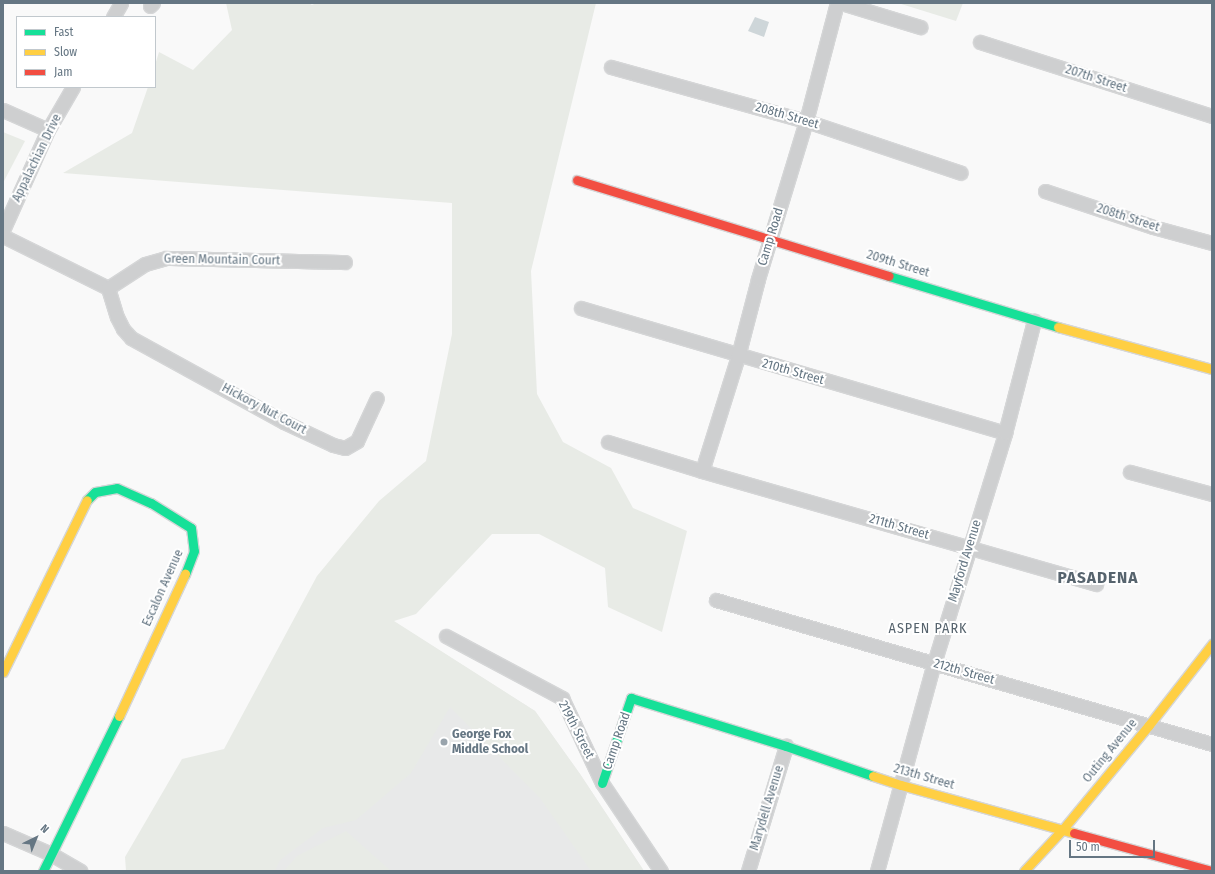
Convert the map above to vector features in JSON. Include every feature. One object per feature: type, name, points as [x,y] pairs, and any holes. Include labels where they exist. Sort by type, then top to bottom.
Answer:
[{"type":"street","points":[[114,16],[121,3]]},
{"type":"street","name":"Camp Road","points":[[702,471],[738,356],[758,279],[772,239],[806,121],[837,3]]},
{"type":"street","points":[[841,3],[920,27]]},
{"type":"street","name":"207th Street","points":[[980,42],[1212,116]]},
{"type":"street","name":"208th Street","points":[[611,67],[806,121],[961,173]]},
{"type":"street","name":"Appalachian Drive","points":[[3,230],[48,130],[72,88]]},
{"type":"street","points":[[3,110],[48,130]]},
{"type":"street","name":"209th Street","points":[[577,180],[1034,321],[1212,369]]},
{"type":"street","name":"208th Street","points":[[1045,191],[1153,227],[1212,243]]},
{"type":"street","points":[[3,236],[108,288]]},
{"type":"street","name":"Green Mountain Court","points":[[108,288],[145,264],[166,258],[345,262]]},
{"type":"street","name":"Hickory Nut Court","points":[[108,288],[117,317],[123,329],[131,338],[284,422],[333,445],[345,448],[357,440],[377,398]]},
{"type":"street","name":"210th Street","points":[[581,308],[738,356],[1006,433]]},
{"type":"street","name":"Mayford Avenue","points":[[877,871],[934,663],[969,547],[1006,433],[1034,321]]},
{"type":"street","name":"211th Street","points":[[608,442],[702,471],[1096,584]]},
{"type":"street","points":[[1130,472],[1212,494]]},
{"type":"street","name":"Escalon Avenue","points":[[3,672],[85,502],[95,492],[117,488],[151,503],[191,528],[194,551],[187,570],[88,781],[43,871]]},
{"type":"street","name":"212th Street","points":[[716,600],[1212,744]]},
{"type":"street","name":"219th Street","points":[[446,636],[562,698],[602,783],[661,871]]},
{"type":"street","name":"Outing Avenue","points":[[1024,871],[1063,829],[1149,725],[1212,644]]},
{"type":"street","name":"Camp Road","points":[[602,783],[632,698]]},
{"type":"street","name":"213th Street","points":[[632,698],[786,746],[901,785],[1212,871]]},
{"type":"street","name":"Marydell Avenue","points":[[748,871],[786,746]]},
{"type":"street","points":[[3,832],[51,854],[80,871]]},
{"type":"shaded area","points":[[226,3],[309,3],[312,5],[316,3],[596,3],[531,271],[537,394],[563,442],[611,468],[633,508],[687,531],[662,632],[608,607],[605,568],[539,534],[492,534],[416,614],[394,621],[535,711],[580,774],[644,871],[591,871],[540,798],[450,707],[411,773],[356,820],[323,828],[280,860],[275,871],[126,871],[125,857],[182,759],[224,749],[317,576],[379,501],[426,461],[452,334],[452,203],[63,173],[132,133],[148,88],[156,88],[156,62],[159,52],[193,70],[232,30]]},
{"type":"shaded area","points":[[898,3],[963,3],[956,21]]},
{"type":"shaded area","points":[[755,17],[769,22],[764,37],[748,31]]},
{"type":"shaded area","points":[[3,132],[25,141],[3,183]]},
{"type":"shaded area","name":"George Fox Middle School","points":[[393,621],[535,711],[580,774],[644,871],[266,871]]},
{"type":"shaded area","points":[[346,831],[391,871],[284,871],[297,856]]},
{"type":"traffic: fast","points":[[889,276],[1058,327]]},
{"type":"traffic: fast","points":[[87,500],[95,492],[117,488],[151,503],[191,528],[194,551],[185,574]]},
{"type":"traffic: fast","points":[[602,783],[631,698],[786,746],[873,776]]},
{"type":"traffic: fast","points":[[43,871],[119,716]]},
{"type":"traffic: slow","points":[[1058,327],[1212,369]]},
{"type":"traffic: slow","points":[[3,672],[87,500]]},
{"type":"traffic: slow","points":[[119,716],[185,574]]},
{"type":"traffic: slow","points":[[1024,871],[1063,829],[1149,725],[1212,644]]},
{"type":"traffic: slow","points":[[873,776],[1074,833]]},
{"type":"traffic: jam","points":[[577,180],[889,276]]},
{"type":"traffic: jam","points":[[1074,833],[1212,871]]},
{"type":"place","name":"George Fox Middle School","points":[[444,742]]},
{"type":"district","name":"PASADENA","points":[[1098,578]]},
{"type":"district","name":"ASPEN PARK","points":[[928,629]]}]
